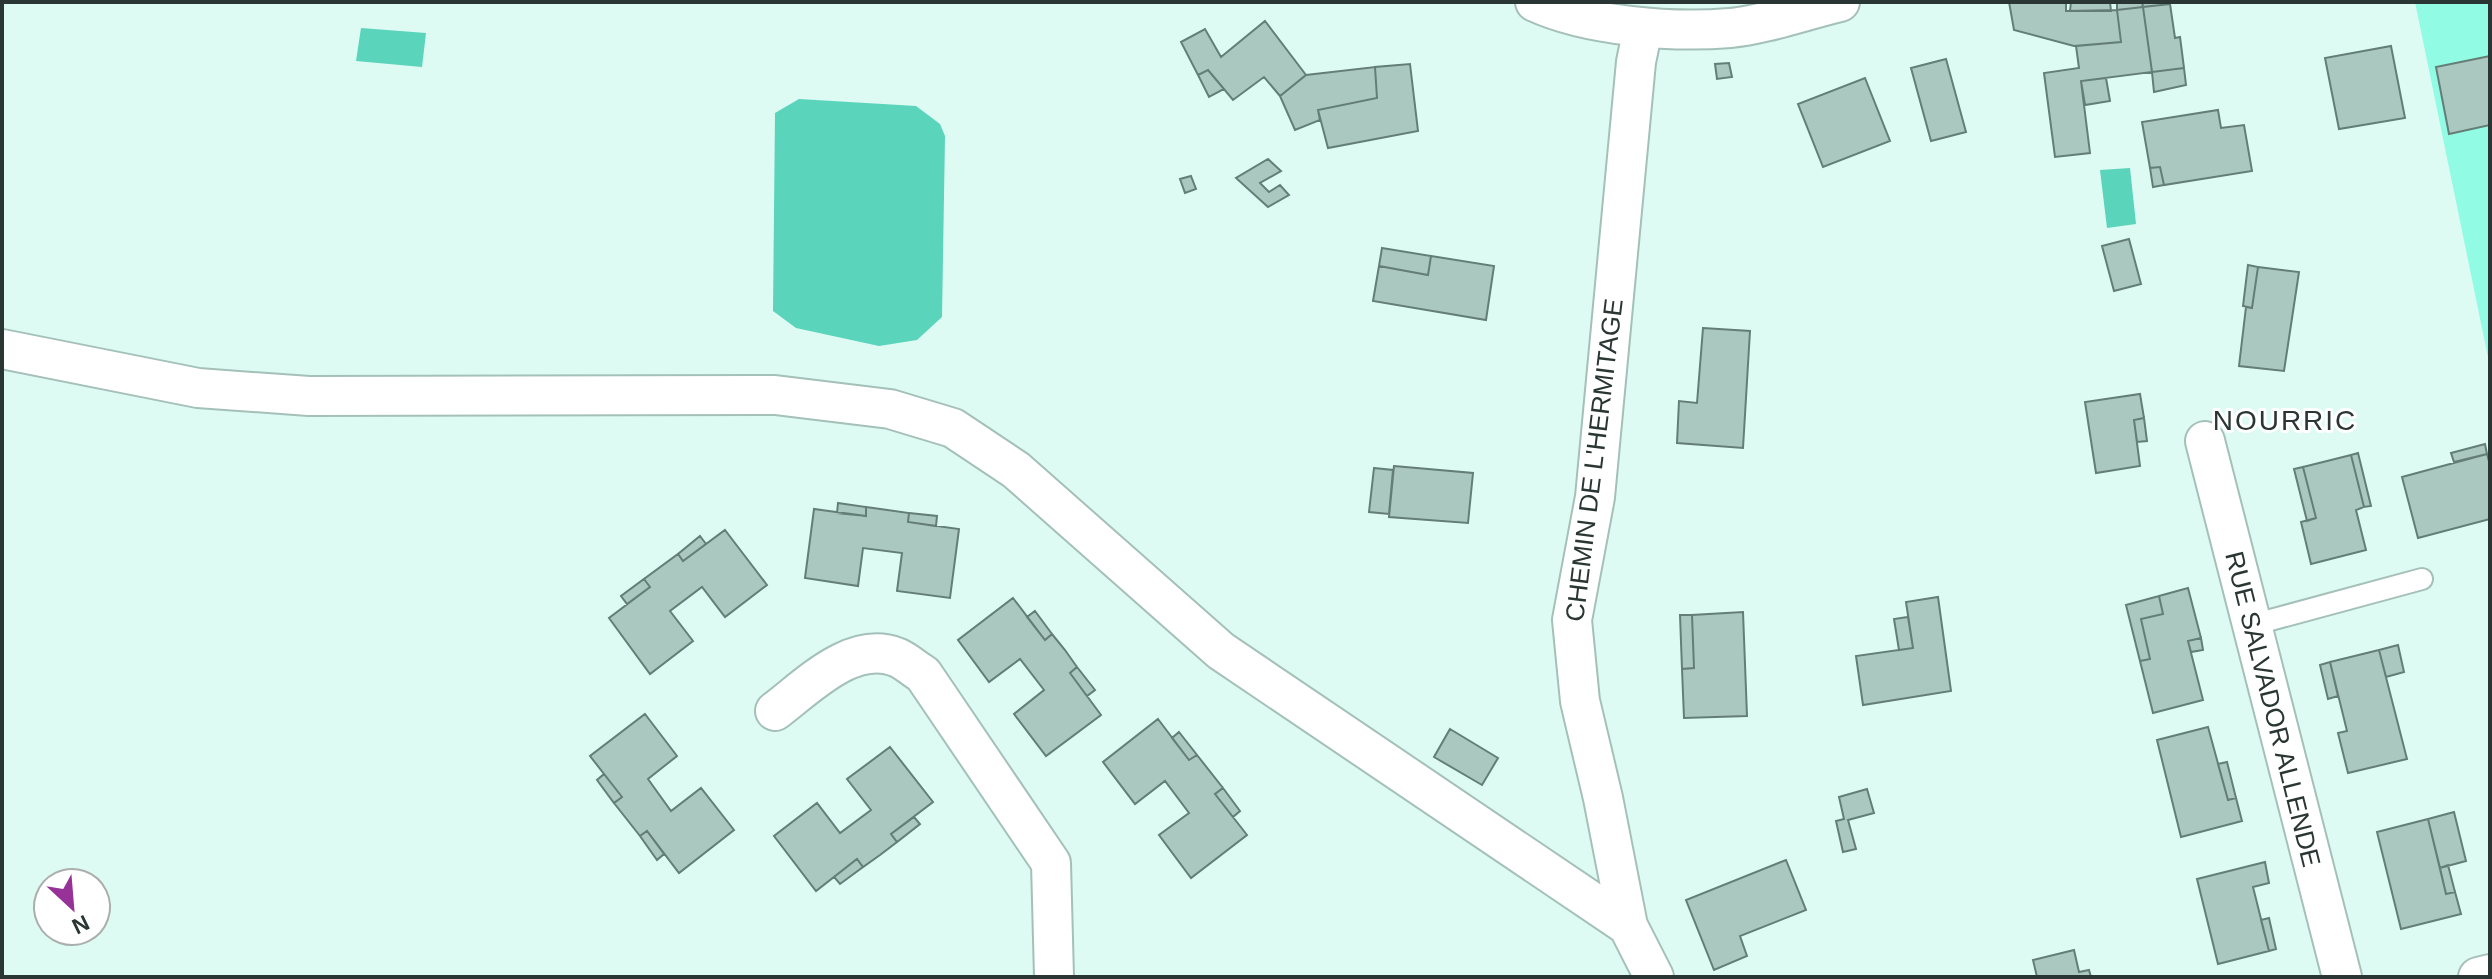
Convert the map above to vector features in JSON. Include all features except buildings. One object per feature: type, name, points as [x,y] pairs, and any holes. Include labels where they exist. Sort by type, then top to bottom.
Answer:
[{"type":"street","points":[[1535,2],[1553,10],[1643,28],[1732,28],[1840,2]]},
{"type":"street","name":"CHEMIN DE L'HERMITAGE","points":[[1643,28],[1636,62],[1595,497],[1572,620],[1580,701],[1628,926],[1654,977]]},
{"type":"street","points":[[2,349],[198,388],[309,396],[775,395],[890,409],[953,428],[1016,470],[1221,651],[1628,926]]},
{"type":"street","name":"RUE SALVADOR ALLENDE","points":[[2205,441],[2342,977]]},
{"type":"street","points":[[775,711],[833,668],[867,653],[896,657],[923,674],[1051,863],[1054,977]]},
{"type":"street","points":[[2478,977],[2490,974]]},
{"type":"lane","points":[[2252,625],[2422,579]]},
{"type":"shaded area","points":[[2415,2],[2490,2],[2490,367]]},
{"type":"shaded area","points":[[361,28],[426,33],[422,67],[356,61]]},
{"type":"shaded area","points":[[799,99],[916,106],[940,124],[945,136],[942,317],[917,340],[879,346],[796,328],[773,311],[775,113]]},
{"type":"shaded area","points":[[2130,168],[2136,224],[2107,228],[2100,170]]},
{"type":"district","name":"NOURRIC","points":[[2285,420]]}]
